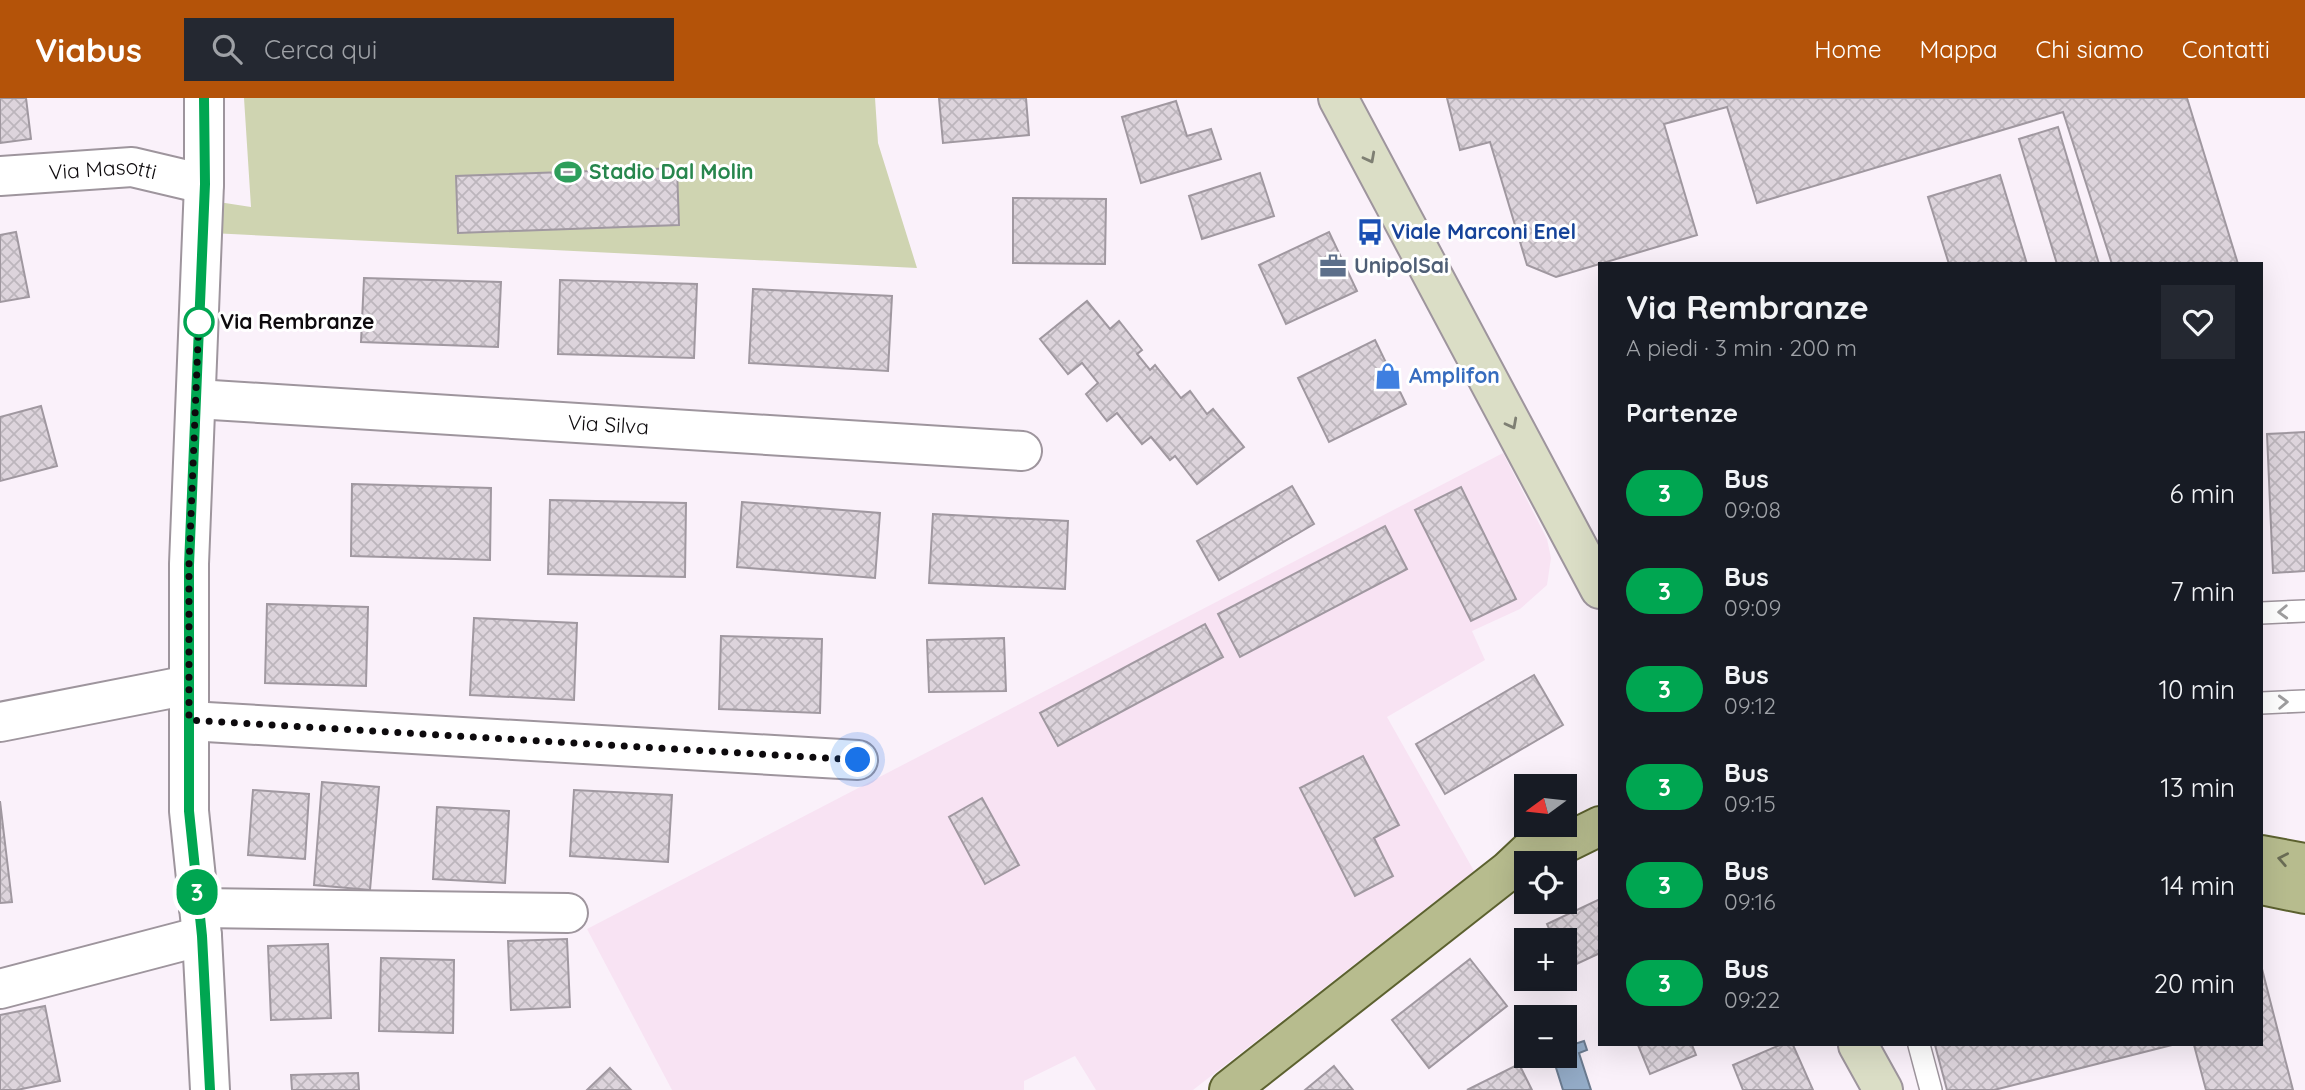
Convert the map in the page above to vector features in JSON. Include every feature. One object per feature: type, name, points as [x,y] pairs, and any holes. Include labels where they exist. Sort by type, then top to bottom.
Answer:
[{"type":"main road","points":[[1338,98],[1598,585]]},
{"type":"main road","points":[[1367,98],[1598,529]]},
{"type":"main road","points":[[1577,812],[1598,800]]},
{"type":"main road","points":[[1508,871],[1598,828]]},
{"type":"main road","points":[[1229,1090],[1508,871],[1544,837]]},
{"type":"main road","points":[[2263,855],[2305,863]]},
{"type":"main road","points":[[2263,886],[2305,894]]},
{"type":"main road","points":[[1859,1046],[1884,1090]]},
{"type":"street","points":[[204,98],[205,184],[189,565],[189,811],[200,922],[210,1090]]},
{"type":"street","name":"Via Masotti","points":[[0,176],[132,167],[205,184]]},
{"type":"street","name":"Via Silva","points":[[196,399],[1022,451]]},
{"type":"street","points":[[0,722],[189,703],[858,760]]},
{"type":"street","points":[[0,989],[200,922],[568,913]]},
{"type":"lane","points":[[2263,612],[2305,611]]},
{"type":"lane","points":[[2263,703],[2305,701]]},
{"type":"lane","points":[[1919,1046],[1931,1090]]},
{"type":"shaded area","points":[[1503,453],[1547,539],[1551,558],[1547,585],[1520,609],[1472,631],[1485,660],[1387,717],[1474,871],[1193,1090],[1096,1090],[1075,1056],[1024,1081],[1024,1090],[672,1090],[587,929]]},
{"type":"green space","name":"Stadio Dal Molin","points":[[244,98],[875,98],[878,143],[917,268],[211,233],[212,201],[251,207]]},
{"type":"water","points":[[1584,1041],[1587,1050],[1579,1053],[1591,1090],[1563,1090],[1556,1068],[1577,1068],[1577,1043]]},
{"type":"building","points":[[0,98],[26,98],[31,139],[0,143]]},
{"type":"building","points":[[939,98],[1026,98],[1029,135],[943,143]]},
{"type":"building","points":[[1447,98],[2187,98],[2237,262],[2111,262],[2063,112],[1757,203],[1727,107],[1664,124],[1697,235],[1606,262],[1598,262],[1598,264],[1556,277],[1527,265],[1490,142],[1460,150]]},
{"type":"building","points":[[1176,101],[1187,136],[1211,129],[1221,159],[1141,183],[1122,117]]},
{"type":"building","points":[[2058,127],[2098,262],[2056,262],[2019,139]]},
{"type":"building","points":[[677,168],[679,225],[458,233],[456,176]]},
{"type":"building","points":[[1260,173],[1274,216],[1202,239],[1189,196]]},
{"type":"building","points":[[2000,175],[2026,262],[1948,262],[1928,197]]},
{"type":"building","points":[[1013,198],[1106,199],[1105,264],[1013,263]]},
{"type":"building","points":[[16,232],[29,297],[0,302],[0,235]]},
{"type":"building","points":[[1329,232],[1357,291],[1286,324],[1259,265]]},
{"type":"building","points":[[364,278],[501,282],[498,347],[361,342]]},
{"type":"building","points":[[560,280],[697,284],[694,358],[558,354]]},
{"type":"building","points":[[753,289],[892,296],[888,371],[749,363]]},
{"type":"building","points":[[1087,301],[1110,329],[1119,321],[1142,350],[1137,354],[1150,370],[1155,365],[1181,398],[1190,391],[1207,414],[1213,409],[1244,447],[1197,484],[1175,456],[1170,460],[1151,437],[1142,444],[1117,413],[1107,421],[1086,394],[1098,383],[1082,363],[1068,374],[1040,339]]},
{"type":"building","points":[[1375,340],[1406,404],[1329,442],[1298,378]]},
{"type":"building","points":[[41,406],[57,466],[0,481],[0,417]]},
{"type":"building","points":[[2305,432],[2305,571],[2273,573],[2267,434]]},
{"type":"building","points":[[352,484],[491,488],[490,560],[351,556]]},
{"type":"building","points":[[1292,486],[1314,524],[1219,580],[1197,541]]},
{"type":"building","points":[[1461,487],[1516,599],[1471,621],[1415,510]]},
{"type":"building","points":[[550,500],[686,503],[685,577],[548,574]]},
{"type":"building","points":[[742,502],[880,513],[875,578],[737,567]]},
{"type":"building","points":[[933,514],[1068,521],[1065,589],[929,583]]},
{"type":"building","points":[[1385,526],[1407,569],[1240,657],[1218,614]]},
{"type":"building","points":[[267,604],[368,607],[366,686],[265,683]]},
{"type":"building","points":[[474,618],[577,623],[574,700],[470,695]]},
{"type":"building","points":[[1205,624],[1223,657],[1058,746],[1040,713]]},
{"type":"building","points":[[721,636],[822,639],[820,713],[719,709]]},
{"type":"building","points":[[1004,638],[1006,691],[929,692],[927,640]]},
{"type":"building","points":[[1534,675],[1563,725],[1445,794],[1416,744]]},
{"type":"building","points":[[1363,756],[1399,825],[1374,838],[1393,876],[1355,896],[1300,788]]},
{"type":"building","points":[[322,782],[379,787],[370,890],[314,885]]},
{"type":"building","points":[[253,790],[309,794],[305,859],[248,855]]},
{"type":"building","points":[[574,790],[672,795],[668,862],[570,856]]},
{"type":"building","points":[[982,798],[1019,865],[985,884],[949,817]]},
{"type":"building","points":[[0,801],[12,902],[0,903]]},
{"type":"building","points":[[437,807],[509,811],[505,883],[433,879]]},
{"type":"building","points":[[1598,900],[1598,954],[1577,964],[1577,928],[1549,928],[1547,924],[1568,914],[1577,914],[1577,910]]},
{"type":"building","points":[[567,939],[570,1007],[511,1010],[508,941]]},
{"type":"building","points":[[328,944],[331,1018],[271,1020],[268,946]]},
{"type":"building","points":[[381,958],[454,960],[453,1033],[379,1031]]},
{"type":"building","points":[[1470,959],[1507,1006],[1429,1068],[1392,1020]]},
{"type":"building","points":[[2263,973],[2293,1090],[2206,1090],[2194,1046],[2263,1046]]},
{"type":"building","points":[[45,1006],[60,1081],[17,1090],[0,1090],[0,1015]]},
{"type":"building","points":[[1638,1046],[1692,1046],[1696,1055],[1650,1074]]},
{"type":"building","points":[[1778,1046],[1793,1046],[1813,1090],[1743,1090],[1733,1065]]},
{"type":"building","points":[[1935,1046],[2168,1046],[1994,1090],[1947,1090]]},
{"type":"building","points":[[1334,1066],[1353,1090],[1305,1090]]},
{"type":"building","points":[[1514,1066],[1521,1068],[1532,1090],[1467,1090]]},
{"type":"building","points":[[610,1068],[631,1090],[587,1090]]},
{"type":"building","points":[[358,1073],[359,1090],[292,1090],[291,1075]]},
{"type":"bus line","name":"3","points":[[204,98],[205,184],[189,565],[189,811],[202,936],[210,1090]]},
{"type":"place","name":"Stadio Dal Molin","points":[[568,172]]},
{"type":"place","name":"Viale Marconi Enel","points":[[1370,232]]},
{"type":"place","name":"UnipolSai","points":[[1333,266]]},
{"type":"place","name":"Via Rembranze","points":[[199,322]]},
{"type":"place","name":"Amplifon","points":[[1388,376]]},
{"type":"route","points":[[199,322],[199,317],[189,565],[189,720],[858,760]]}]
